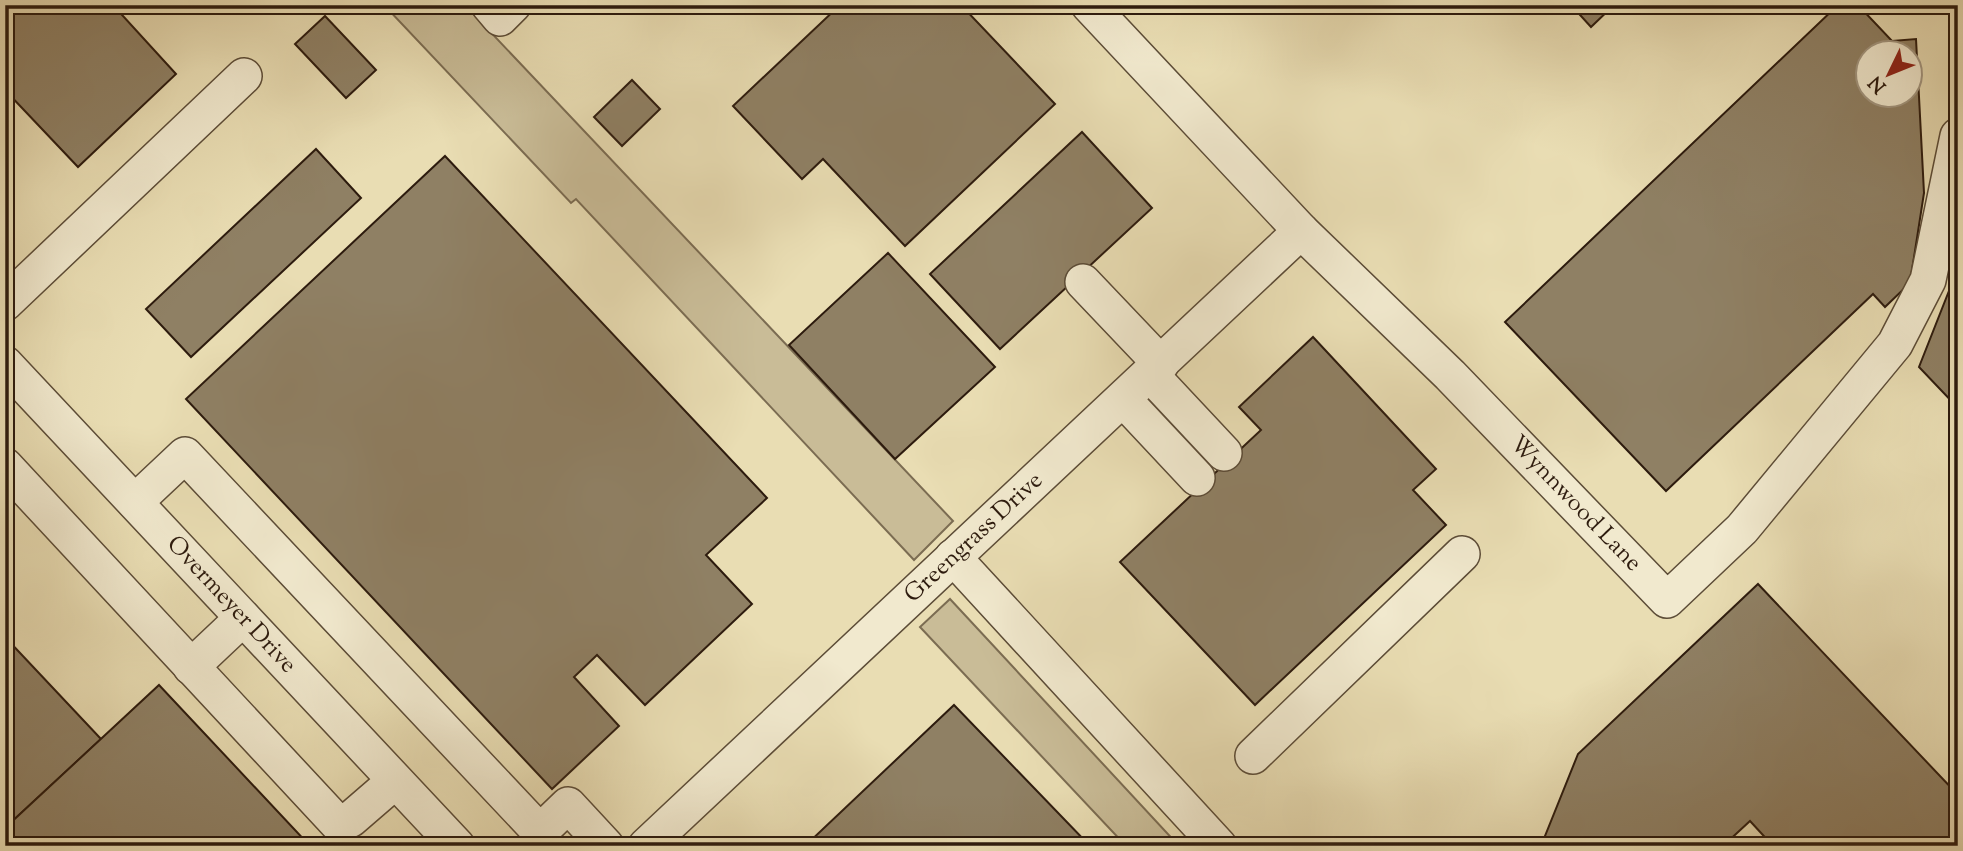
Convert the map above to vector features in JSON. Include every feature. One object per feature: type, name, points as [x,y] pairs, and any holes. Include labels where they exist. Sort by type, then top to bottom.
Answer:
[{"type":"street","points":[[489,5],[500,18],[513,5]]},
{"type":"street","name":"Wynnwood Lane","points":[[1089,5],[1301,231],[1450,375],[1667,600],[1742,529],[1895,344],[1928,280],[1958,136]]},
{"type":"street","points":[[5,303],[244,76]]},
{"type":"street","name":"Greengrass Drive","points":[[646,846],[1301,231]]},
{"type":"street","points":[[1083,282],[1224,453]]},
{"type":"street","name":"Overmeyer Drive","points":[[5,364],[457,846]]},
{"type":"street","points":[[1123,399],[1197,478]]},
{"type":"street","points":[[135,502],[185,455],[540,832],[568,805],[606,846]]},
{"type":"street","points":[[5,466],[338,825],[351,819],[395,780]]},
{"type":"street","points":[[1253,756],[1462,554]]},
{"type":"street","points":[[953,557],[1219,846]]},
{"type":"street","points":[[191,667],[243,618]]},
{"type":"shaded area","points":[[384,5],[465,5],[953,521],[914,560],[576,199],[571,203]]},
{"type":"shaded area","points":[[950,599],[1179,846],[1126,846],[920,627]]},
{"type":"building","points":[[5,5],[113,5],[176,74],[78,167],[5,90]]},
{"type":"building","points":[[840,5],[961,5],[1055,104],[905,246],[823,159],[802,179],[733,106]]},
{"type":"building","points":[[1571,5],[1614,5],[1591,27]]},
{"type":"building","points":[[1838,5],[1858,5],[1889,38],[1854,38],[1854,108],[1920,108],[1924,193],[1910,283],[1885,307],[1873,294],[1666,491],[1505,322]]},
{"type":"building","points":[[325,16],[376,70],[346,98],[295,44]]},
{"type":"building","points":[[632,80],[660,109],[622,146],[594,117]]},
{"type":"building","points":[[1082,132],[1152,208],[1000,349],[930,274]]},
{"type":"building","points":[[316,149],[361,198],[191,357],[146,309]]},
{"type":"building","points":[[445,156],[767,498],[706,555],[752,604],[645,705],[597,655],[574,677],[619,726],[552,789],[186,399]]},
{"type":"building","points":[[888,253],[995,367],[895,459],[789,345]]},
{"type":"building","points":[[1958,268],[1958,408],[1919,367]]},
{"type":"building","points":[[1313,337],[1436,469],[1413,490],[1446,525],[1255,705],[1120,562],[1261,430],[1239,407]]},
{"type":"building","points":[[1758,584],[1958,795],[1958,846],[1773,846],[1750,821],[1723,846],[1541,846],[1578,754]]},
{"type":"building","points":[[5,637],[101,739],[5,828]]},
{"type":"building","points":[[159,685],[310,846],[5,846],[5,828]]},
{"type":"building","points":[[954,705],[1090,846],[805,846]]}]
